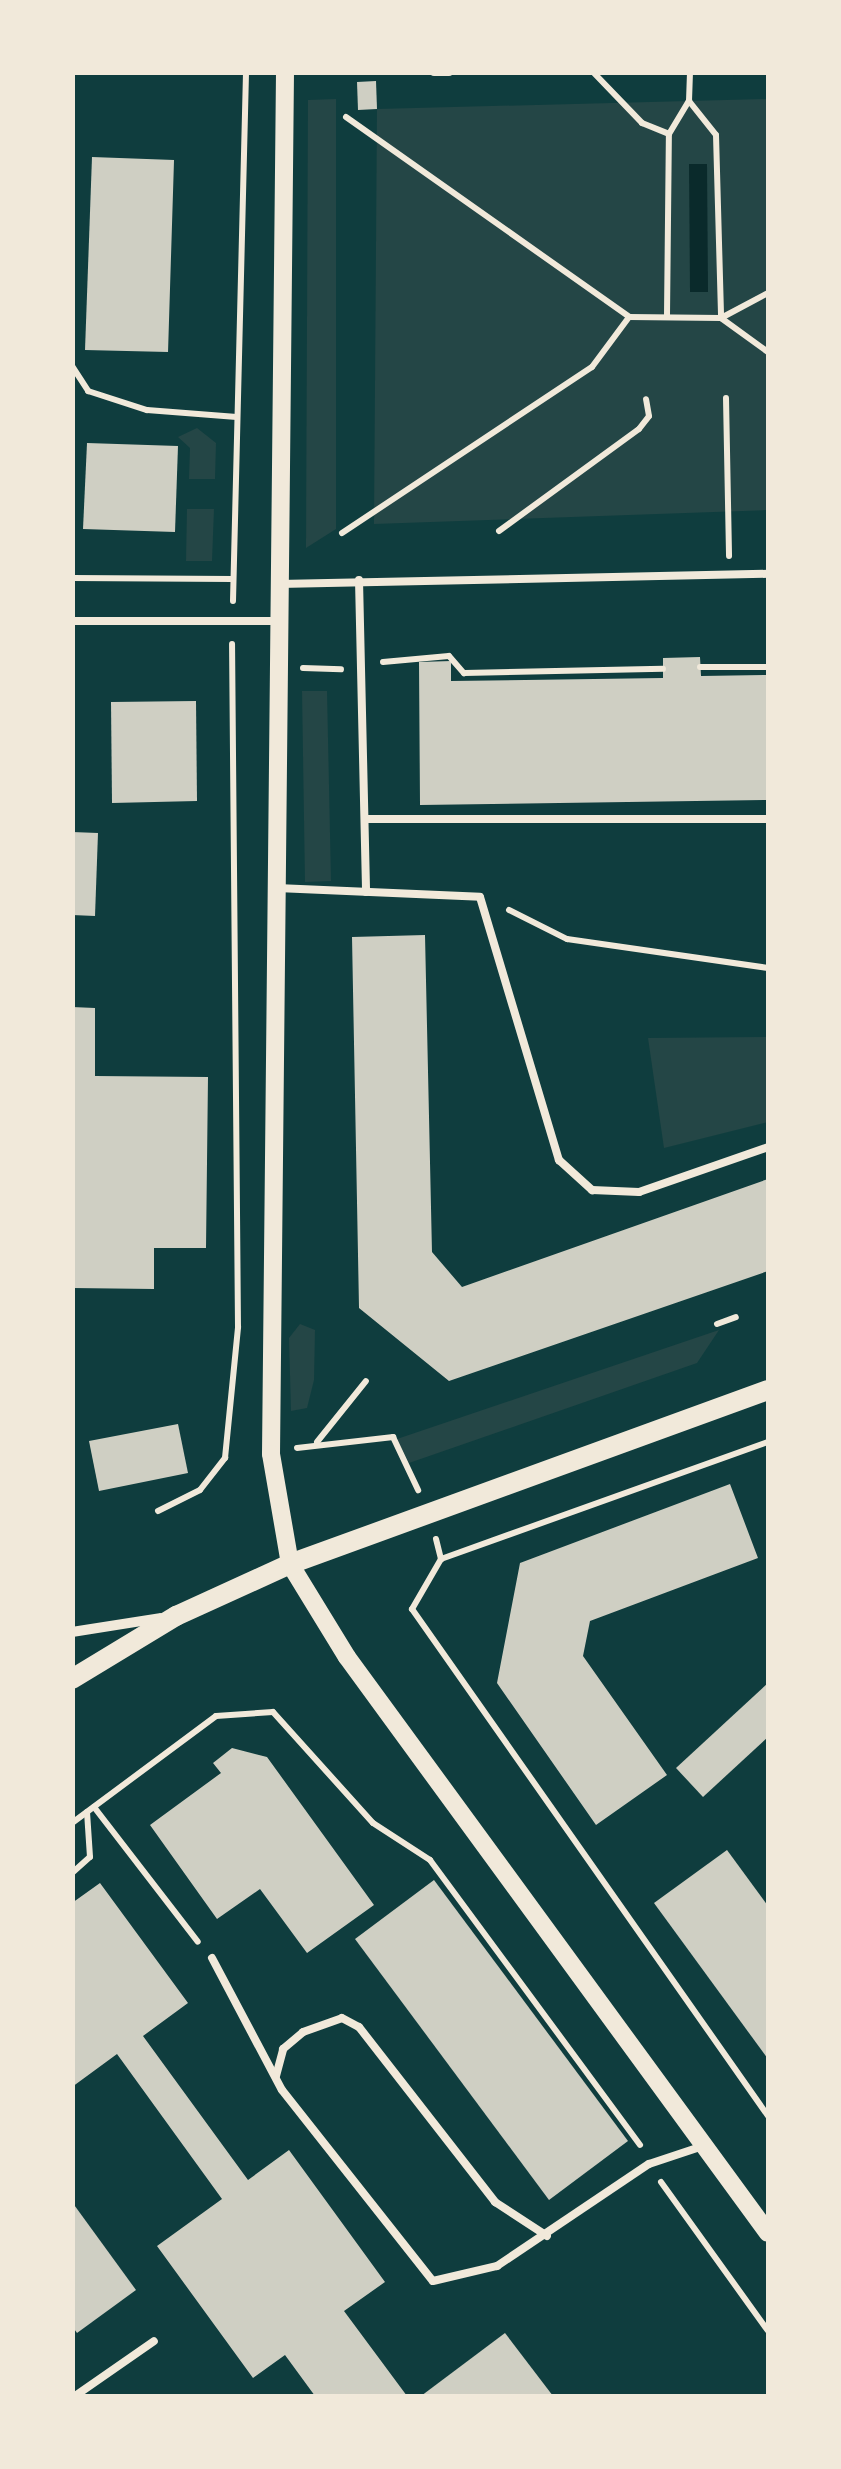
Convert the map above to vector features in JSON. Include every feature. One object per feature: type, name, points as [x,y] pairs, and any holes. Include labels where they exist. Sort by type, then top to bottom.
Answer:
[{"type":"main road","points":[[72,1679],[176,1616],[290,1564],[427,1509],[768,1390]]},
{"type":"street","points":[[285,72],[271,1454],[290,1564],[347,1657],[768,2232]]},
{"type":"street","points":[[72,1632],[176,1616]]},
{"type":"lane","points":[[434,72],[449,72]]},
{"type":"lane","points":[[280,584],[768,574]]},
{"type":"lane","points":[[359,580],[366,892]]},
{"type":"lane","points":[[72,621],[279,620]]},
{"type":"lane","points":[[367,819],[768,819]]},
{"type":"lane","points":[[276,888],[480,896],[543,1116],[574,1177],[592,1190],[639,1192],[768,1147]]},
{"type":"lane","points":[[212,1958],[276,2080],[433,2281],[497,2266],[547,2236],[648,2164],[706,2145]]},
{"type":"lane","points":[[276,2080],[283,2050],[303,2032],[342,2018],[359,2027],[496,2202],[547,2236]]},
{"type":"lane","points":[[79,2396],[154,2341]]},
{"type":"path","points":[[158,1511],[200,1490],[225,1458],[238,1328],[232,620],[246,72]]},
{"type":"path","points":[[593,72],[642,122],[669,134]]},
{"type":"path","points":[[667,315],[669,134],[689,101],[690,72]]},
{"type":"path","points":[[689,101],[716,135],[720,318]]},
{"type":"path","points":[[346,118],[629,317],[720,318],[768,293]]},
{"type":"path","points":[[342,532],[592,367],[629,317]]},
{"type":"path","points":[[720,318],[768,352]]},
{"type":"path","points":[[72,366],[88,391],[146,410],[237,416]]},
{"type":"path","points":[[499,531],[638,429],[649,416],[646,398]]},
{"type":"path","points":[[726,398],[729,572]]},
{"type":"path","points":[[72,578],[233,579]]},
{"type":"path","points":[[341,669],[449,656],[464,674],[663,669]]},
{"type":"path","points":[[700,668],[768,667]]},
{"type":"path","points":[[480,896],[567,939],[768,968]]},
{"type":"path","points":[[717,1324],[736,1316]]},
{"type":"path","points":[[317,1442],[366,1381]]},
{"type":"path","points":[[345,1448],[393,1437],[427,1509],[441,1559]]},
{"type":"path","points":[[768,1442],[441,1559],[412,1609],[768,2116]]},
{"type":"path","points":[[72,1823],[216,1716],[273,1712],[373,1823],[430,1860],[768,2331]]},
{"type":"path","points":[[72,1873],[90,1857],[90,1809]]},
{"type":"path","points":[[90,1809],[212,1958]]},
{"type":"shaded area","points":[[336,99],[336,529],[306,548],[308,100]]},
{"type":"shaded area","points":[[768,99],[768,510],[374,524],[377,109]]},
{"type":"shaded area","points":[[689,164],[707,164],[708,292],[690,292]]},
{"type":"shaded area","points":[[197,428],[216,443],[215,479],[189,479],[190,448],[178,437]]},
{"type":"shaded area","points":[[187,509],[214,509],[212,561],[186,561]]},
{"type":"shaded area","points":[[302,691],[327,691],[331,881],[305,882]]},
{"type":"shaded area","points":[[766,1037],[768,1122],[664,1148],[648,1038]]},
{"type":"shaded area","points":[[300,1324],[315,1330],[314,1380],[307,1408],[291,1411],[289,1338]]},
{"type":"shaded area","points":[[719,1330],[697,1363],[409,1463],[397,1439]]},
{"type":"building","points":[[376,81],[377,109],[358,110],[357,82]]},
{"type":"building","points":[[92,157],[174,160],[168,352],[85,350]]},
{"type":"building","points":[[87,443],[178,446],[175,532],[83,529]]},
{"type":"building","points":[[700,657],[701,676],[768,675],[768,800],[420,805],[419,662],[451,661],[451,681],[663,678],[663,658]]},
{"type":"building","points":[[196,701],[197,801],[112,803],[111,702]]},
{"type":"building","points":[[72,832],[98,833],[95,916],[72,915]]},
{"type":"building","points":[[425,935],[432,1252],[462,1287],[768,1179],[768,1271],[449,1381],[359,1308],[352,937]]},
{"type":"building","points":[[72,1007],[95,1008],[95,1076],[208,1077],[206,1248],[154,1248],[154,1289],[72,1288]]},
{"type":"building","points":[[178,1424],[188,1473],[99,1491],[89,1441]]},
{"type":"building","points":[[730,1484],[758,1558],[590,1621],[583,1656],[667,1775],[596,1825],[497,1683],[520,1563]]},
{"type":"building","points":[[768,1683],[768,1737],[703,1797],[676,1768]]},
{"type":"building","points":[[232,1748],[267,1757],[374,1905],[307,1953],[260,1889],[217,1919],[150,1825],[221,1773],[213,1763]]},
{"type":"building","points":[[727,1850],[768,1906],[768,2059],[654,1903]]},
{"type":"building","points":[[434,1880],[628,2141],[549,2200],[355,1939]]},
{"type":"building","points":[[100,1883],[188,2003],[143,2036],[248,2180],[289,2150],[385,2282],[344,2311],[407,2396],[315,2396],[285,2355],[253,2378],[157,2246],[222,2199],[117,2054],[72,2087],[72,1903]]},
{"type":"building","points":[[72,2202],[136,2290],[77,2333],[72,2326]]},
{"type":"building","points":[[505,2333],[553,2396],[421,2396]]}]
